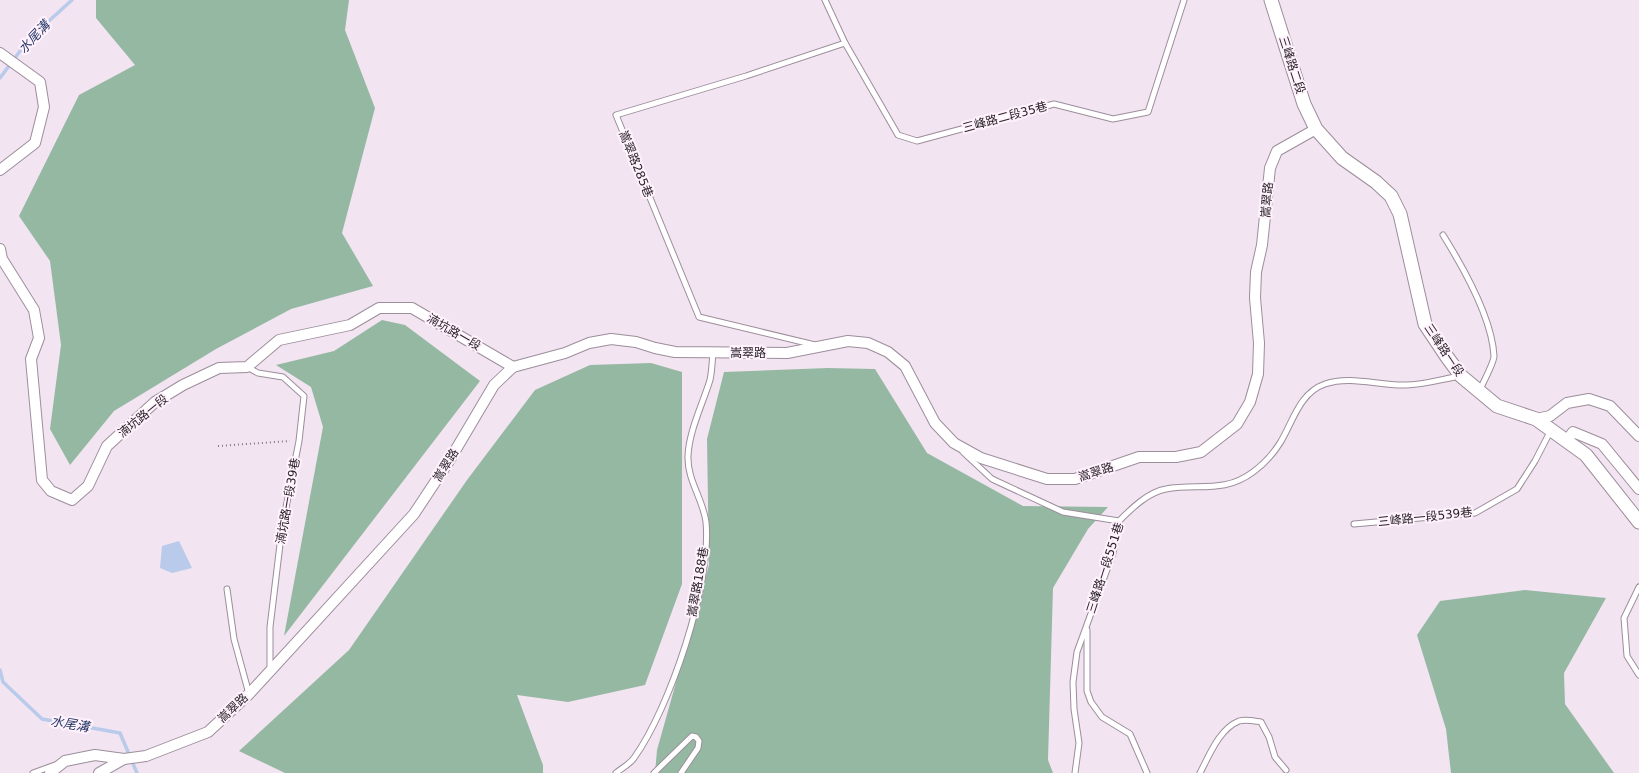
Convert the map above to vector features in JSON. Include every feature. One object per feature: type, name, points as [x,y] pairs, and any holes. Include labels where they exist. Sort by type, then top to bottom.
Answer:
[{"type":"street","name":"三峰路二段","points":[[1271,0],[1304,104],[1316,129]]},
{"type":"street","points":[[0,53],[40,82],[44,107],[35,143],[0,170]]},
{"type":"street","name":"三峰路一段","points":[[1316,129],[1342,158],[1376,182],[1391,196],[1400,214],[1425,324],[1461,376],[1497,406],[1536,419],[1552,429],[1586,455],[1639,522]]},
{"type":"street","name":"嵩翠路","points":[[50,773],[65,761],[95,755],[124,759],[146,756],[208,732],[249,694],[414,514],[449,461],[494,385],[513,367],[565,353],[589,343],[611,339],[636,342],[675,352],[786,353],[848,341],[868,343],[888,352],[905,366],[935,423],[954,443],[981,458],[1010,469],[1047,479],[1075,479],[1139,457],[1176,457],[1201,452],[1237,424],[1250,402],[1258,374],[1259,343],[1255,298],[1256,272],[1262,245],[1266,190],[1270,168],[1277,151],[1316,129]]},
{"type":"street","name":"湳坑路一段","points":[[0,249],[2,259],[34,310],[39,338],[31,359],[42,480],[51,491],[72,500],[88,486],[107,446],[155,402],[183,385],[219,368],[247,367],[279,340],[350,324],[380,308],[412,308],[513,367]]},
{"type":"street","points":[[1536,419],[1550,416],[1567,402],[1589,399],[1610,406],[1639,436]]},
{"type":"street","points":[[1567,440],[1574,432],[1602,444],[1639,489]]},
{"type":"street","points":[[99,773],[124,759]]},
{"type":"lane","name":"三峰路二段35巷","points":[[825,0],[845,44],[898,135],[917,141],[1054,104],[1113,119],[1148,112],[1184,0]]},
{"type":"lane","name":"嵩翠路285巷","points":[[821,347],[699,317],[616,115],[746,76],[845,44]]},
{"type":"lane","points":[[1443,235],[1456,256],[1487,320],[1494,357],[1479,392]]},
{"type":"lane","name":"嵩翠路188巷","points":[[616,773],[634,759],[662,708],[685,644],[698,599],[705,555],[706,522],[690,478],[688,453],[710,378],[713,353]]},
{"type":"lane","name":"湳坑路一段39巷","points":[[247,367],[258,373],[283,377],[304,396],[299,441],[281,536],[270,627],[270,671]]},
{"type":"lane","name":"三峰路一段551巷","points":[[1075,773],[1079,743],[1072,682],[1077,652],[1113,553],[1119,521],[1154,493],[1165,489],[1218,486],[1242,479],[1253,472],[1280,443],[1304,398],[1313,390],[1324,384],[1348,381],[1406,385],[1461,376]]},
{"type":"lane","name":"三峰路一段539巷","points":[[1354,524],[1475,513],[1517,489],[1536,461],[1552,429]]},
{"type":"lane","points":[[954,443],[992,478],[1063,512],[1119,521]]},
{"type":"lane","points":[[1639,587],[1624,618],[1627,656],[1639,675]]},
{"type":"lane","points":[[227,589],[234,639],[249,694]]},
{"type":"lane","points":[[1087,625],[1087,691],[1102,717],[1130,734],[1146,773]]},
{"type":"lane","points":[[1200,773],[1217,742],[1228,728],[1239,721],[1249,720],[1261,722],[1269,737],[1276,757],[1286,770]]},
{"type":"lane","points":[[654,773],[692,736],[696,737],[699,741],[698,748],[681,773]]},
{"type":"lane","points":[[33,773],[65,761]]},
{"type":"path","points":[[218,446],[299,441]]},
{"type":"green space","points":[[96,0],[349,0],[345,30],[375,108],[342,233],[373,286],[291,309],[216,349],[114,411],[70,465],[50,429],[61,345],[50,261],[19,216],[79,95],[135,65],[96,18]]},
{"type":"green space","points":[[382,320],[405,325],[480,381],[284,636],[323,427],[311,387],[276,365],[334,351]]},
{"type":"green space","points":[[651,363],[682,372],[682,584],[645,685],[568,702],[517,695],[543,765],[543,773],[285,773],[239,751],[349,650],[467,480],[535,390],[590,365]]},
{"type":"green space","points":[[828,368],[875,369],[927,453],[1023,506],[1108,507],[1088,529],[1053,588],[1048,760],[1053,773],[655,773],[657,750],[709,565],[707,439],[724,372]]},
{"type":"green space","points":[[1525,590],[1606,598],[1564,673],[1565,704],[1614,773],[1451,773],[1446,729],[1417,635],[1440,601]]},
{"type":"water","points":[[179,541],[192,568],[172,573],[160,568],[162,546]]},
{"type":"waterway","name":"水尾溝","points":[[0,78],[29,39],[72,0]]},
{"type":"waterway","name":"水尾溝","points":[[0,670],[3,682],[42,719],[120,733],[137,773]]}]
